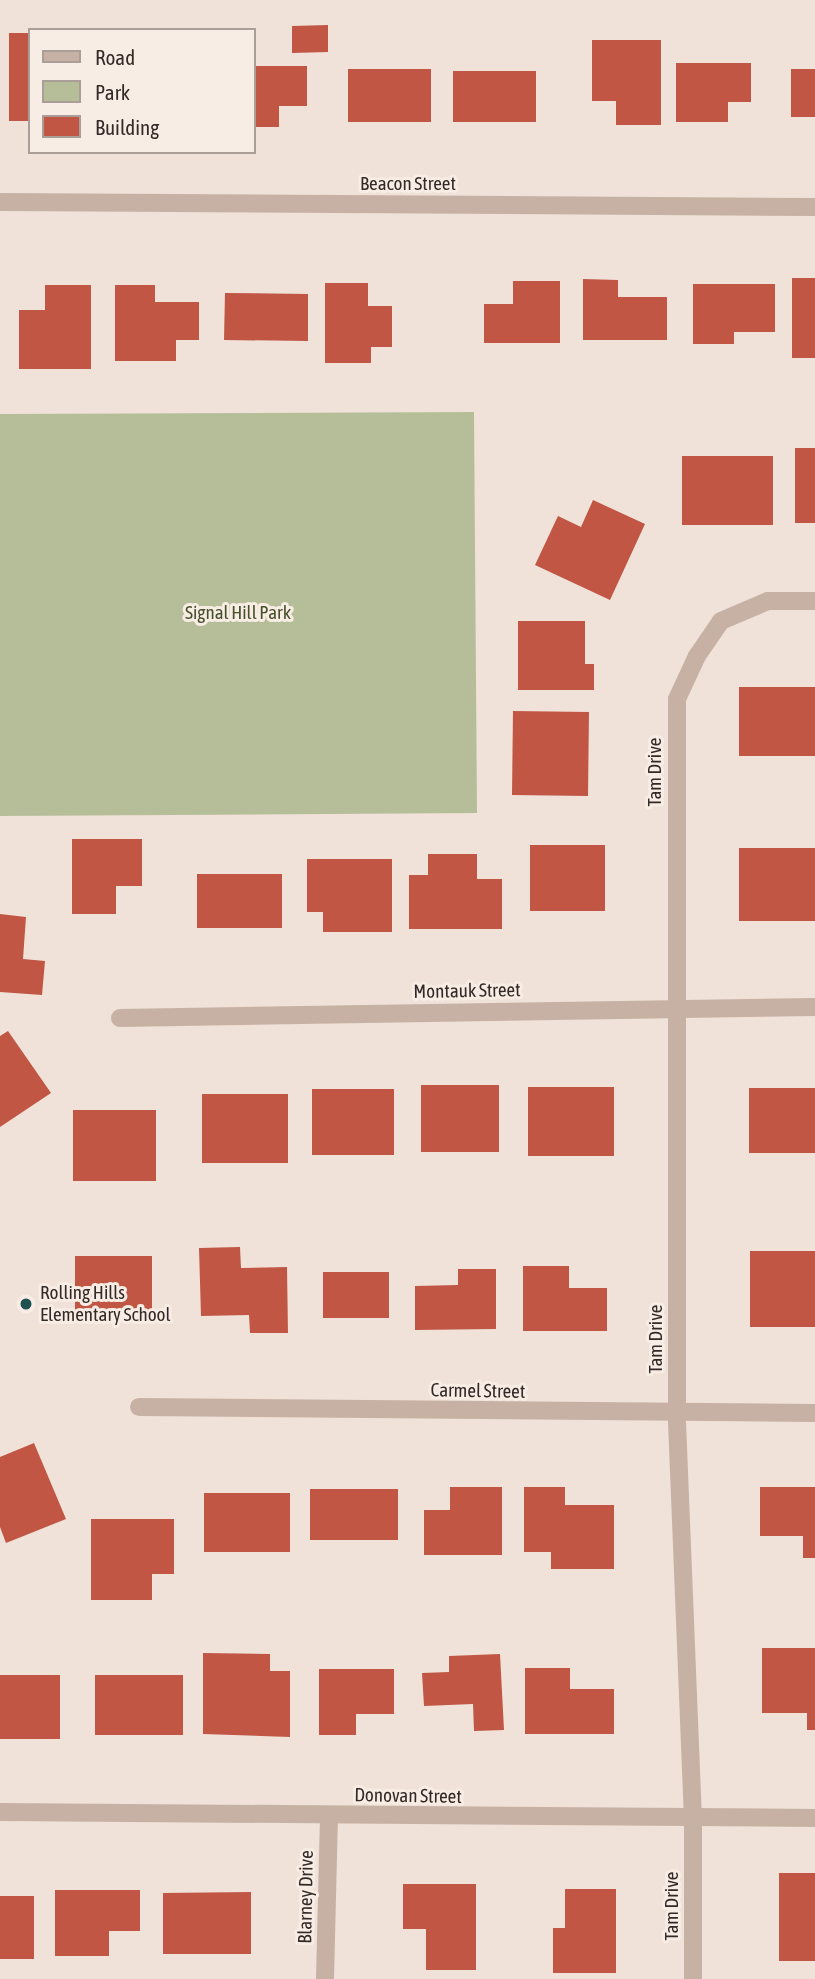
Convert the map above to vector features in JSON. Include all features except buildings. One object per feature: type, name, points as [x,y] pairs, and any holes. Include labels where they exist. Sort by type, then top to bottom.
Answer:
[{"type":"street","name":"Beacon Street","points":[[0,202],[815,207]]},
{"type":"street","name":"Tam Drive","points":[[692,1979],[693,1820],[677,1415],[677,699],[696,656],[720,621],[768,601],[815,601]]},
{"type":"street","name":"Montauk Street","points":[[120,1018],[815,1007]]},
{"type":"street","name":"Carmel Street","points":[[139,1407],[677,1415],[815,1413]]},
{"type":"street","name":"Donovan Street","points":[[0,1812],[693,1820],[815,1818]]},
{"type":"street","name":"Blarney Drive","points":[[326,1979],[329,1816]]},
{"type":"green space","name":"Signal Hill Park","points":[[474,412],[477,813],[0,816],[0,414]]},
{"type":"place","name":"Rolling Hills Elementary School","points":[[26,1304]]}]
